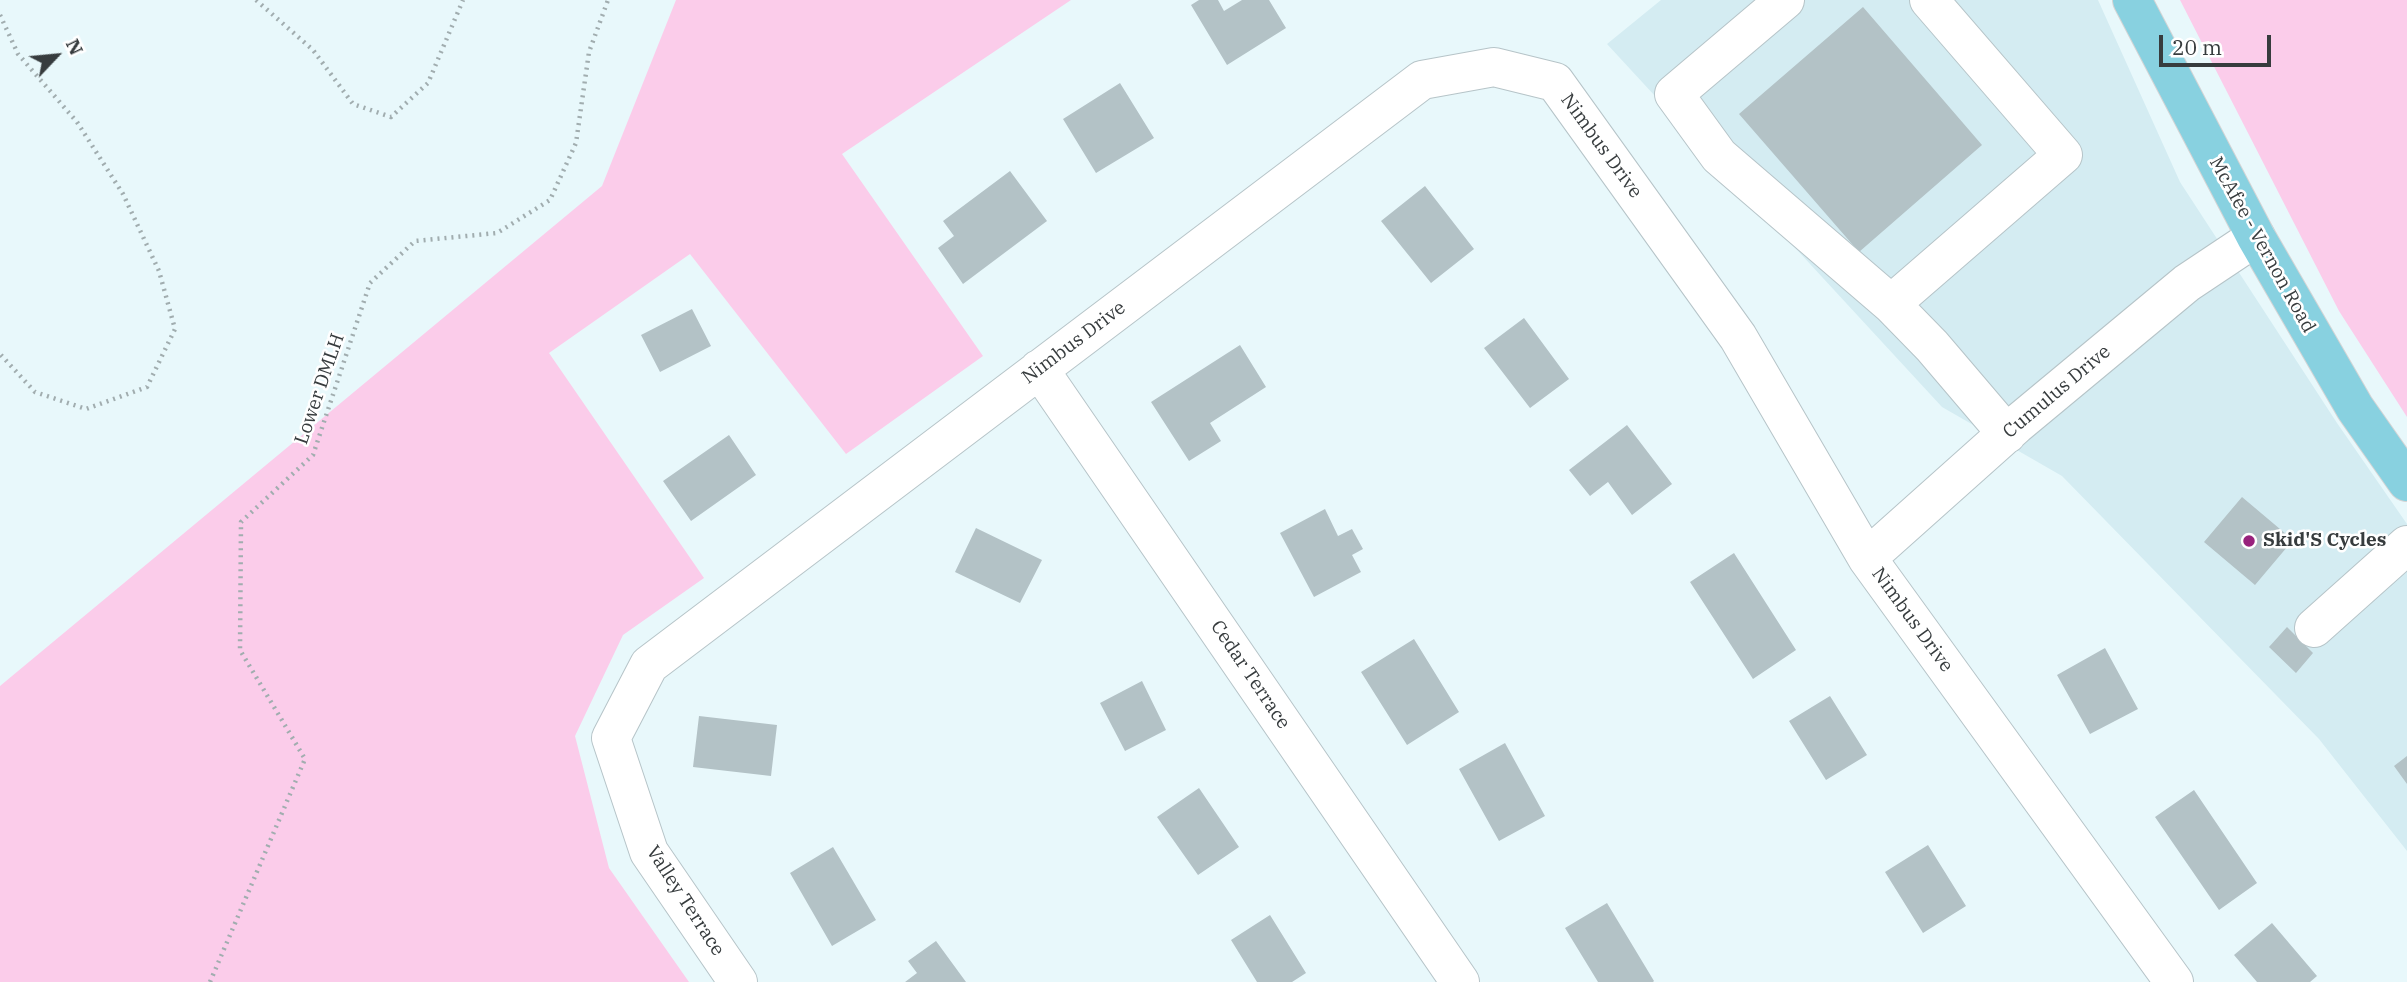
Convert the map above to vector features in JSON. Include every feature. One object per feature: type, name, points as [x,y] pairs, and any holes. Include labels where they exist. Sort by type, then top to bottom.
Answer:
[{"type":"main road","name":"McAfee - Vernon Road","points":[[2132,0],[2256,237],[2355,408],[2407,482]]},
{"type":"street","points":[[1785,0],[1674,94],[1719,156],[1891,304],[1932,346],[2007,433]]},
{"type":"street","points":[[1891,304],[2063,155],[1929,0]]},
{"type":"street","name":"Nimbus Drive","points":[[611,738],[649,666],[1039,369],[1422,80],[1493,67],[1555,82],[1738,337],[1867,558],[2174,982]]},
{"type":"street","name":"Cumulus Drive","points":[[1867,558],[2007,433],[2187,283],[2256,237]]},
{"type":"street","name":"Cedar Terrace","points":[[1039,369],[1460,982]]},
{"type":"street","points":[[2314,628],[2407,545]]},
{"type":"street","name":"Valley Terrace","points":[[611,738],[649,852],[738,982]]},
{"type":"path","points":[[256,0],[313,50],[354,104],[391,117],[428,83],[463,0]]},
{"type":"path","name":"Lower DMLH","points":[[210,982],[305,759],[240,650],[242,522],[313,455],[370,283],[415,241],[497,233],[550,200],[576,143],[589,52],[608,0]]},
{"type":"path","points":[[0,15],[18,54],[77,122],[123,194],[159,271],[175,329],[147,387],[86,408],[35,393],[0,354]]},
{"type":"shaded area","points":[[676,0],[1071,0],[842,154],[983,356],[846,454],[690,254],[549,353],[704,578],[623,635],[575,736],[609,868],[689,982],[0,982],[0,686],[602,186]]},
{"type":"shaded area","points":[[1661,0],[2098,0],[2180,182],[2337,423],[2407,524],[2407,851],[2319,739],[2062,476],[1942,407],[1607,44]]},
{"type":"shaded area","points":[[2180,0],[2407,0],[2407,417],[2339,311]]},
{"type":"building","points":[[1199,0],[1218,0],[1224,11],[1242,0],[1269,0],[1286,28],[1227,65],[1191,5]]},
{"type":"building","points":[[1863,7],[1982,145],[1859,252],[1739,114]]},
{"type":"building","points":[[1120,83],[1154,138],[1096,173],[1063,119]]},
{"type":"building","points":[[1010,171],[1047,221],[963,284],[938,248],[954,236],[943,221]]},
{"type":"building","points":[[1425,186],[1474,249],[1431,283],[1381,221]]},
{"type":"building","points":[[692,309],[711,346],[660,372],[641,335]]},
{"type":"building","points":[[1524,318],[1569,379],[1530,408],[1484,348]]},
{"type":"building","points":[[1240,345],[1266,387],[1210,423],[1221,441],[1189,461],[1151,402]]},
{"type":"building","points":[[1627,425],[1672,484],[1632,515],[1608,482],[1590,496],[1569,470]]},
{"type":"building","points":[[729,435],[756,475],[691,521],[663,481]]},
{"type":"building","name":"Skid'S Cycles","points":[[2242,497],[2293,540],[2255,585],[2204,542]]},
{"type":"building","points":[[1325,509],[1338,536],[1352,529],[1363,549],[1352,555],[1361,572],[1314,597],[1280,533]]},
{"type":"building","points":[[976,528],[1042,560],[1020,603],[955,572]]},
{"type":"building","points":[[1734,553],[1796,650],[1753,679],[1690,582]]},
{"type":"building","points":[[2287,627],[2313,653],[2296,673],[2269,647]]},
{"type":"building","points":[[1414,639],[1459,712],[1407,745],[1361,672]]},
{"type":"building","points":[[2105,648],[2138,709],[2090,734],[2057,675]]},
{"type":"building","points":[[1142,681],[1166,730],[1125,751],[1100,703]]},
{"type":"building","points":[[1830,696],[1867,755],[1826,780],[1789,721]]},
{"type":"building","points":[[699,716],[777,725],[771,776],[693,767]]},
{"type":"building","points":[[1505,743],[1545,816],[1499,841],[1459,769]]},
{"type":"building","points":[[2407,756],[2407,784],[2394,766]]},
{"type":"building","points":[[1199,788],[1239,847],[1198,875],[1157,817]]},
{"type":"building","points":[[2194,790],[2257,883],[2219,910],[2155,817]]},
{"type":"building","points":[[1928,845],[1966,906],[1923,933],[1885,872]]},
{"type":"building","points":[[833,847],[876,920],[832,946],[790,873]]},
{"type":"building","points":[[1607,903],[1653,982],[1598,982],[1565,928]]},
{"type":"building","points":[[1270,915],[1306,973],[1292,982],[1257,982],[1231,940]]},
{"type":"building","points":[[2272,923],[2317,976],[2310,982],[2257,982],[2234,955]]},
{"type":"building","points":[[936,941],[966,982],[905,982],[917,973],[908,961]]},
{"type":"place","name":"Skid'S Cycles","points":[[2249,541]]}]
